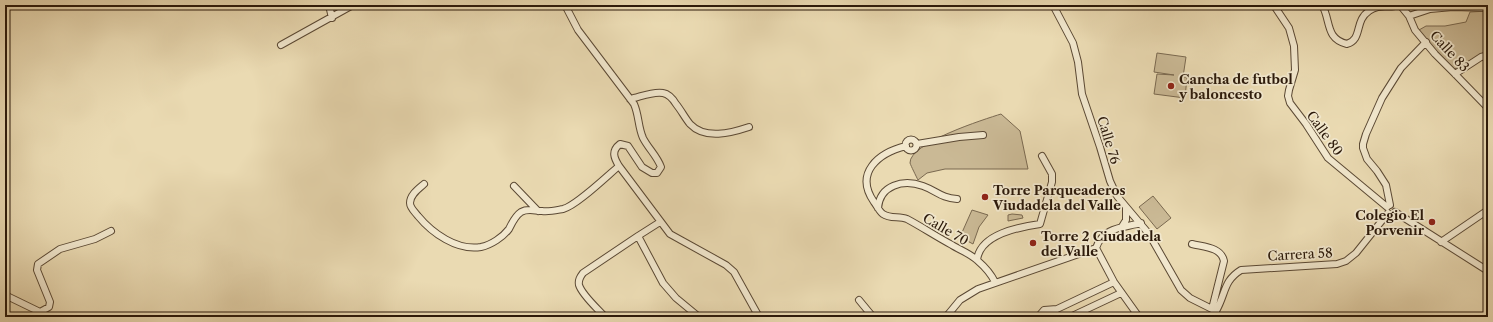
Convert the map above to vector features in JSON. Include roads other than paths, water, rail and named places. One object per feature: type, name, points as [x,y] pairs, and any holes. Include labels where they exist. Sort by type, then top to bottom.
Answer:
[{"type":"street","points":[[329,5],[332,18]]},
{"type":"street","points":[[281,45],[353,5]]},
{"type":"street","points":[[565,5],[578,30],[630,99],[637,111],[642,136],[649,149],[659,161],[661,167],[657,173],[652,174],[642,166],[628,146],[620,144],[615,150],[614,157],[619,166],[670,234],[726,264],[734,272],[759,317]]},
{"type":"street","name":"Calle 76","points":[[1053,5],[1073,43],[1078,62],[1082,94],[1110,181],[1117,196],[1149,234],[1181,290],[1190,298],[1215,312]]},
{"type":"street","points":[[1322,5],[1332,34],[1339,41],[1347,44],[1354,40],[1361,19],[1369,10],[1381,6],[1394,7],[1400,5]]},
{"type":"street","name":"Calle 83","points":[[1400,5],[1409,16],[1415,30],[1442,62],[1488,108]]},
{"type":"street","name":"Calle 80","points":[[1275,7],[1289,28],[1294,46],[1295,70],[1288,96],[1290,103],[1306,124],[1328,158],[1389,208]]},
{"type":"street","points":[[1409,16],[1430,9],[1453,7],[1488,8]]},
{"type":"street","points":[[1426,42],[1401,68],[1382,98],[1366,134],[1363,148],[1367,159],[1384,183],[1389,208],[1394,206],[1395,212],[1488,271]]},
{"type":"street","points":[[1455,74],[1481,56],[1485,56],[1488,59]]},
{"type":"street","points":[[630,99],[658,92],[670,95],[690,124],[701,131],[714,134],[729,133],[749,127]]},
{"type":"street","points":[[878,208],[871,198],[866,185],[866,178],[875,161],[881,155],[906,146],[907,149],[913,150],[917,147],[917,144],[959,137],[983,135]]},
{"type":"street","points":[[977,260],[978,253],[989,240],[1019,228],[1040,224],[1052,182],[1052,174],[1042,156]]},
{"type":"street","points":[[424,184],[411,197],[410,204],[412,209],[432,230],[455,244],[468,247],[486,245],[500,237],[507,231],[520,212],[527,210],[556,210],[570,206],[619,166]]},
{"type":"street","points":[[878,208],[881,196],[887,188],[893,185],[907,183],[924,186],[945,198],[957,199]]},
{"type":"street","points":[[514,186],[538,211]]},
{"type":"street","name":"Calle 70","points":[[878,208],[888,217],[906,219],[977,260],[991,274],[995,282]]},
{"type":"street","points":[[1118,229],[1126,220],[1126,208]]},
{"type":"street","name":"Carrera 58","points":[[1215,312],[1220,304],[1229,280],[1241,270],[1337,264],[1346,261],[1356,253],[1389,208]]},
{"type":"street","points":[[1441,242],[1488,210]]},
{"type":"street","points":[[605,317],[583,292],[579,285],[580,278],[583,273],[660,222]]},
{"type":"street","points":[[1139,317],[1114,282],[1098,245],[1102,235],[1108,231],[1141,223]]},
{"type":"street","points":[[5,295],[40,312],[44,311],[49,307],[50,302],[37,270],[38,264],[60,249],[95,239],[111,231]]},
{"type":"street","points":[[638,236],[663,283],[676,298],[699,317]]},
{"type":"street","points":[[1192,244],[1218,251],[1223,257],[1224,260],[1215,312]]},
{"type":"street","points":[[946,317],[964,296],[978,289],[1098,245]]},
{"type":"street","points":[[1038,317],[1044,310],[1057,309],[1114,282]]},
{"type":"street","points":[[1070,317],[1121,293]]},
{"type":"street","points":[[859,300],[873,317]]},
{"type":"place","name":"Cancha de futbol y baloncesto","points":[[1171,86]]},
{"type":"place","name":"Torre Parqueaderos Viudadela del Valle","points":[[985,197]]},
{"type":"place","name":"Colegio El Porvenir","points":[[1432,222]]},
{"type":"place","name":"Torre 2 Ciudadela del Valle","points":[[1033,243]]}]
